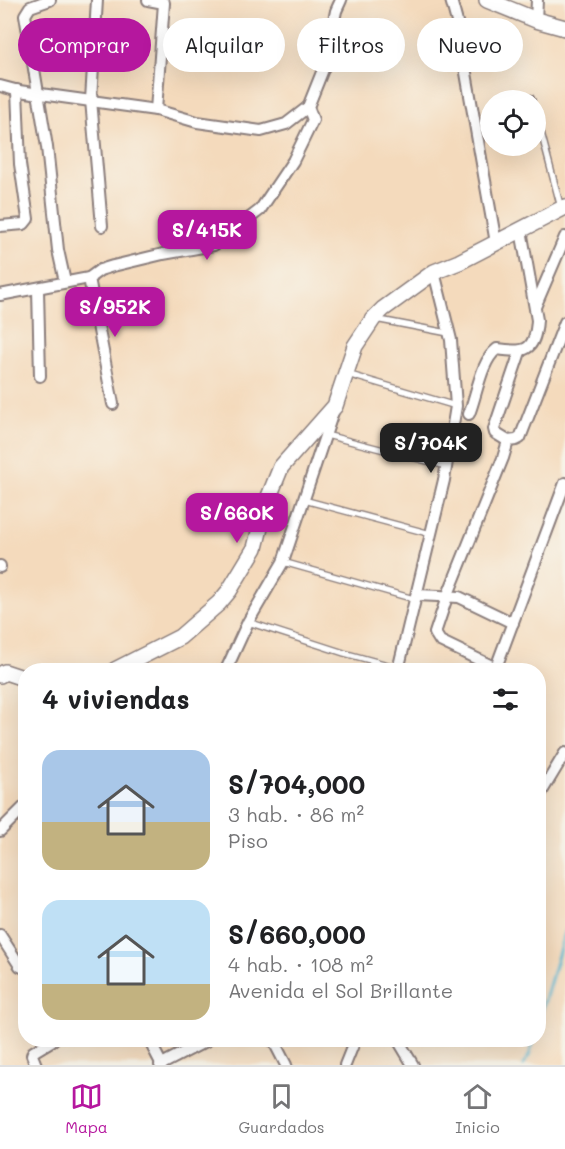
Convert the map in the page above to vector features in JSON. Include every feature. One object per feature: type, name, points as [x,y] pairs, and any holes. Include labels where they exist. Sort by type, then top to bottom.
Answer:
[{"type":"street","points":[[50,0],[30,7],[25,15],[47,147],[58,250],[65,282]]},
{"type":"street","points":[[97,0],[91,100],[102,226]]},
{"type":"street","points":[[148,0],[164,3],[156,110]]},
{"type":"street","points":[[0,86],[39,94],[156,110],[197,122],[261,131],[286,124],[308,107],[324,67],[336,11],[341,0]]},
{"type":"street","points":[[451,0],[457,22],[496,243]]},
{"type":"street","points":[[487,0],[536,20],[565,28]]},
{"type":"street","points":[[536,20],[537,0]]},
{"type":"street","points":[[0,226],[27,222],[28,219],[20,164],[17,90]]},
{"type":"street","points":[[0,295],[89,278],[100,270],[113,266],[214,245],[260,210],[293,160],[313,120],[308,107]]},
{"type":"street","points":[[229,663],[248,622],[283,562],[355,346],[373,319],[434,272],[563,208]]},
{"type":"street","points":[[469,414],[478,392],[485,363],[490,355],[497,350],[520,352],[528,349],[533,341],[537,320],[521,230]]},
{"type":"street","points":[[535,307],[565,237]]},
{"type":"street","points":[[400,663],[446,466],[456,406],[449,333],[434,272]]},
{"type":"street","points":[[89,278],[113,404]]},
{"type":"street","points":[[38,289],[40,376]]},
{"type":"street","points":[[520,352],[494,429],[508,441],[520,438],[565,322]]},
{"type":"street","points":[[129,663],[180,637],[219,603],[229,591],[255,548],[266,504],[281,467],[335,406]]},
{"type":"street","points":[[483,663],[437,639],[435,633],[508,441]]},
{"type":"street","points":[[497,663],[565,483]]},
{"type":"street","points":[[416,597],[459,597],[513,623]]},
{"type":"street","points":[[0,675],[5,672],[18,676]]},
{"type":"street","points":[[546,785],[565,753]]},
{"type":"street","points":[[0,831],[18,813]]},
{"type":"street","points":[[0,935],[18,959]]},
{"type":"street","points":[[152,1047],[161,1065],[195,1047]]},
{"type":"street","points":[[277,1047],[286,1065]]},
{"type":"street","points":[[345,1065],[352,1047]]},
{"type":"street","points":[[402,1047],[413,1065]]},
{"type":"lane","points":[[546,148],[563,208]]},
{"type":"lane","points":[[373,319],[449,333]]},
{"type":"lane","points":[[345,374],[456,406]]},
{"type":"lane","points":[[326,435],[446,466]]},
{"type":"lane","points":[[303,499],[431,534]]},
{"type":"lane","points":[[283,562],[416,597]]},
{"type":"lane","points":[[248,622],[377,663]]},
{"type":"waterway","points":[[546,996],[565,931]]},
{"type":"waterway","points":[[523,1065],[532,1047]]}]
